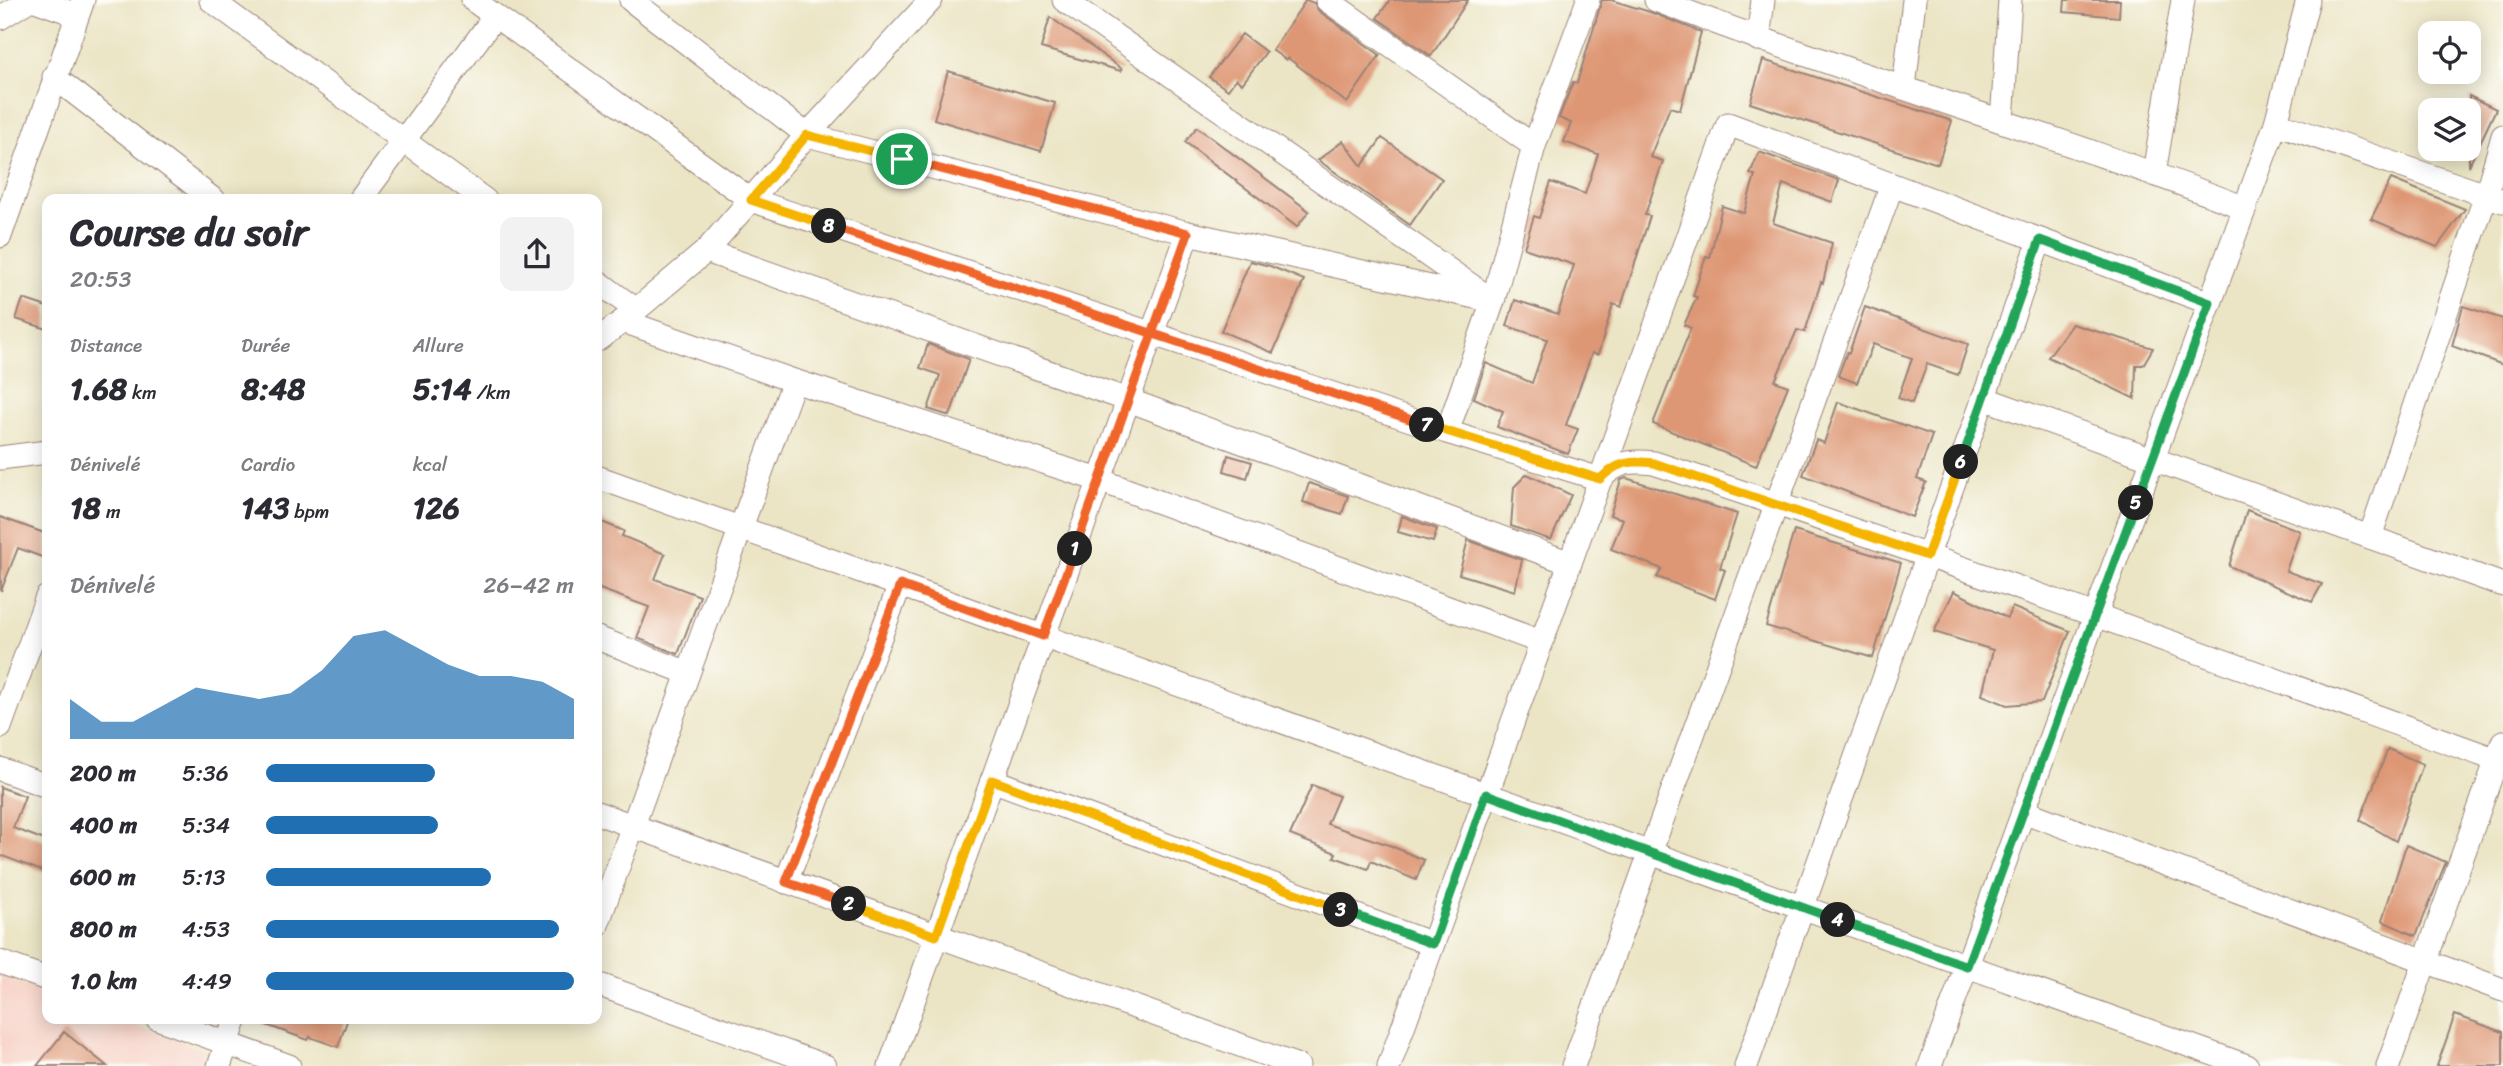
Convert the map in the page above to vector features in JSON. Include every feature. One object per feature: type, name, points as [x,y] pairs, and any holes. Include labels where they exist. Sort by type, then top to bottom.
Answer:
[{"type":"street","points":[[0,18],[29,0]]},
{"type":"street","points":[[0,236],[80,8],[35,0]]},
{"type":"street","points":[[211,0],[477,194]]},
{"type":"street","points":[[472,0],[751,200],[1447,432],[1600,479]]},
{"type":"street","points":[[631,0],[807,135],[1188,233],[1493,300]]},
{"type":"street","points":[[602,336],[706,251],[807,135],[931,0]]},
{"type":"street","points":[[1065,0],[1493,300]]},
{"type":"street","points":[[1327,0],[1534,146]]},
{"type":"street","points":[[1447,432],[1493,300],[1534,146],[1588,0]]},
{"type":"street","points":[[1657,0],[1758,39],[2154,173],[2245,208]]},
{"type":"street","points":[[1758,39],[1763,0]]},
{"type":"street","points":[[1904,88],[1914,0]]},
{"type":"street","points":[[2002,121],[2010,0]]},
{"type":"street","points":[[2154,173],[2183,0]]},
{"type":"street","points":[[1930,1066],[2276,123],[2308,0]]},
{"type":"street","points":[[364,194],[495,16]]},
{"type":"street","points":[[54,77],[199,194]]},
{"type":"street","points":[[2276,123],[2494,198]]},
{"type":"street","points":[[1389,1066],[1728,124],[2210,303]]},
{"type":"street","points":[[2370,537],[2494,198],[2503,136]]},
{"type":"street","points":[[1573,1066],[1892,186]]},
{"type":"street","points":[[890,1066],[1188,233]]},
{"type":"street","points":[[1746,1066],[2040,240]]},
{"type":"street","points":[[706,251],[1128,400],[1570,563]]},
{"type":"street","points":[[602,286],[630,316],[794,381],[1099,480],[1541,642]]},
{"type":"street","points":[[602,911],[794,381]]},
{"type":"street","points":[[1983,398],[2503,585]]},
{"type":"street","points":[[0,458],[42,453]]},
{"type":"street","points":[[1600,479],[1620,464],[1634,460],[1644,462],[1777,503],[2095,615],[2500,751],[2388,1066]]},
{"type":"street","points":[[602,479],[2248,1066]]},
{"type":"street","points":[[786,882],[900,585]]},
{"type":"street","points":[[0,727],[42,617]]},
{"type":"street","points":[[602,640],[688,673]]},
{"type":"street","points":[[0,769],[42,784]]},
{"type":"street","points":[[992,780],[1433,944]]},
{"type":"street","points":[[2023,811],[2503,990]]},
{"type":"street","points":[[602,815],[1298,1066]]},
{"type":"street","points":[[0,962],[42,977]]},
{"type":"street","points":[[602,986],[825,1066]]},
{"type":"street","points":[[174,1024],[289,1066]]},
{"type":"street","points":[[219,1066],[234,1024]]},
{"type":"shaded area","points":[[0,976],[42,991],[42,1024],[131,1024],[204,1050],[199,1066],[0,1066]]},
{"type":"building","points":[[1306,0],[1314,3],[1319,11],[1380,55],[1347,103],[1288,58],[1286,60],[1272,50]]},
{"type":"building","points":[[1390,0],[1468,0],[1431,56],[1377,18]]},
{"type":"building","points":[[1602,0],[1611,0],[1650,12],[1701,32],[1680,110],[1670,107],[1650,157],[1663,161],[1645,215],[1650,216],[1621,307],[1613,304],[1598,355],[1592,353],[1566,425],[1578,429],[1568,454],[1497,427],[1503,411],[1474,398],[1486,363],[1532,383],[1547,339],[1507,326],[1515,300],[1558,314],[1574,265],[1524,248],[1534,216],[1539,218],[1551,182],[1585,194],[1598,154],[1564,142],[1571,123],[1559,118],[1573,82],[1577,83]]},
{"type":"building","points":[[2065,0],[2120,0],[2119,17],[2064,12]]},
{"type":"building","points":[[1050,17],[1122,69],[1121,71],[1041,48]]},
{"type":"building","points":[[1242,34],[1266,52],[1242,84],[1236,79],[1228,90],[1209,77]]},
{"type":"building","points":[[1763,60],[1952,121],[1938,164],[1750,103]]},
{"type":"building","points":[[948,71],[1055,103],[1041,151],[934,119]]},
{"type":"building","points":[[2481,102],[2496,109],[2481,141]]},
{"type":"building","points":[[1197,127],[1309,211],[1297,227],[1185,142]]},
{"type":"building","points":[[1382,138],[1442,179],[1410,225],[1318,160],[1343,141],[1362,166]]},
{"type":"building","points":[[1759,152],[1839,180],[1832,202],[1783,184],[1773,223],[1832,243],[1823,283],[1821,282],[1805,332],[1797,330],[1775,381],[1788,386],[1756,466],[1653,424],[1691,328],[1684,325],[1697,297],[1693,296],[1706,256],[1710,257],[1722,206],[1744,213],[1755,175],[1750,174]]},
{"type":"building","points":[[2391,179],[2465,209],[2437,247],[2371,219]]},
{"type":"building","points":[[1250,261],[1304,280],[1273,353],[1221,331]]},
{"type":"building","points":[[23,299],[42,305],[42,327],[16,319]]},
{"type":"building","points":[[2463,306],[2503,319],[2503,365],[2452,346]]},
{"type":"building","points":[[1865,307],[1968,344],[1958,375],[1927,364],[1912,403],[1898,398],[1912,358],[1873,344],[1857,383],[1838,376]]},
{"type":"building","points":[[2072,324],[2153,348],[2143,365],[2136,365],[2135,399],[2048,357]]},
{"type":"building","points":[[928,344],[969,359],[950,416],[928,409],[940,375],[920,368]]},
{"type":"building","points":[[1838,402],[1932,435],[1917,479],[1926,482],[1912,517],[1803,475],[1816,440],[1824,443]]},
{"type":"building","points":[[1228,455],[1252,462],[1247,478],[1224,471]]},
{"type":"building","points":[[1527,474],[1571,495],[1551,540],[1511,526],[1514,487]]},
{"type":"building","points":[[1626,478],[1737,514],[1720,568],[1725,570],[1715,599],[1657,577],[1662,569],[1611,549],[1623,519],[1610,515],[1621,480]]},
{"type":"building","points":[[1309,483],[1348,496],[1342,514],[1303,502]]},
{"type":"building","points":[[2247,510],[2300,531],[2286,571],[2322,584],[2312,602],[2229,566]]},
{"type":"building","points":[[1402,516],[1437,529],[1433,542],[1398,532]]},
{"type":"building","points":[[0,517],[42,532],[42,557],[18,548],[1,591]]},
{"type":"building","points":[[602,522],[624,531],[622,536],[665,554],[655,579],[700,596],[678,654],[637,638],[649,607],[602,590]]},
{"type":"building","points":[[1794,531],[1901,563],[1873,658],[1766,626]]},
{"type":"building","points":[[1468,540],[1522,560],[1515,591],[1459,574]]},
{"type":"building","points":[[1954,591],[2007,618],[2012,607],[2070,631],[2042,702],[2007,705],[1982,695],[1993,650],[1934,632]]},
{"type":"building","points":[[2388,749],[2423,764],[2396,841],[2360,820]]},
{"type":"building","points":[[1312,785],[1339,796],[1327,824],[1424,860],[1416,880],[1371,861],[1368,869],[1334,857],[1336,853],[1290,835]]},
{"type":"building","points":[[0,787],[25,796],[13,828],[42,839],[42,871],[3,856],[0,858]]},
{"type":"building","points":[[2406,845],[2446,862],[2416,936],[2382,921]]},
{"type":"building","points":[[2455,1015],[2503,1032],[2503,1066],[2437,1066]]},
{"type":"building","points":[[263,1024],[346,1024],[338,1047],[310,1037],[308,1040]]},
{"type":"building","points":[[64,1032],[107,1066],[37,1066]]},
{"type":"route","points":[[902,159],[807,135],[751,200],[1151,334],[1447,432],[1600,479],[1620,464],[1634,460],[1654,463],[1927,556],[2040,240],[2210,303],[1967,966],[1486,794],[1433,944],[992,780],[936,936],[786,882],[900,585],[1043,636],[1151,334],[1188,233],[902,159]]}]
